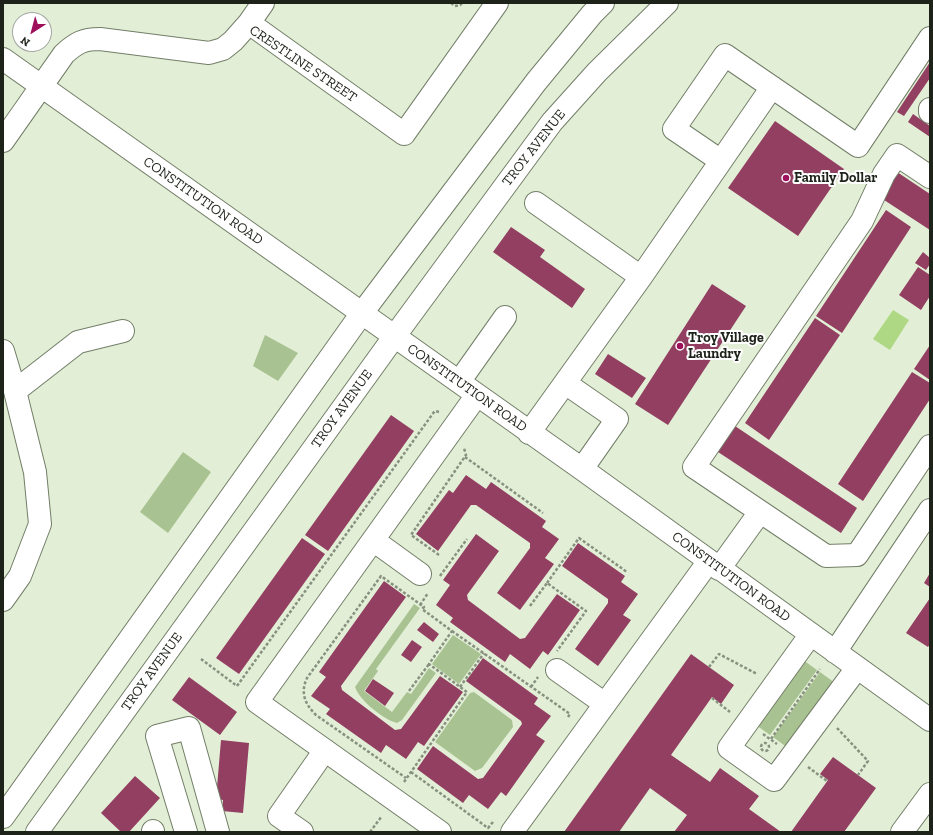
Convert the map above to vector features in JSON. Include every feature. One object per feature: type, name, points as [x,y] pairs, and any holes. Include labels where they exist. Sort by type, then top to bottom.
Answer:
[{"type":"main road","points":[[249,23],[263,3]]},
{"type":"main road","name":"CRESTLINE STREET","points":[[3,140],[64,54],[74,45],[86,39],[100,39],[208,53],[223,49],[233,41],[249,23],[404,134],[497,3]]},
{"type":"main road","points":[[3,817],[362,313],[536,82],[592,14],[603,3]]},
{"type":"main road","name":"TROY AVENUE","points":[[37,832],[394,337],[552,122],[597,72],[667,3]]},
{"type":"main road","points":[[721,161],[674,129],[725,55],[858,146],[930,38]]},
{"type":"main road","name":"CONSTITUTION ROAD","points":[[3,59],[582,469],[930,720]]},
{"type":"main road","points":[[530,433],[641,277],[772,87]]},
{"type":"main road","points":[[930,177],[897,155],[884,174],[862,221],[694,467],[826,556],[857,555],[930,446]]},
{"type":"main road","points":[[536,203],[641,277]]},
{"type":"main road","points":[[459,382],[505,317]]},
{"type":"main road","points":[[15,391],[78,342],[123,331]]},
{"type":"main road","points":[[3,351],[15,391],[35,472],[40,524],[20,576],[3,600]]},
{"type":"main road","points":[[565,383],[617,419],[582,469]]},
{"type":"main road","points":[[440,832],[257,702],[477,395]]},
{"type":"main road","points":[[835,652],[930,510]]},
{"type":"main road","points":[[512,832],[679,602],[714,565],[760,512]]},
{"type":"main road","points":[[372,540],[429,583]]},
{"type":"main road","points":[[811,634],[729,748],[774,780],[857,668]]},
{"type":"main road","points":[[551,666],[605,704]]},
{"type":"main road","points":[[186,832],[157,736],[189,728],[218,832]]},
{"type":"main road","points":[[302,832],[279,816],[325,750]]},
{"type":"main road","points":[[902,832],[930,794]]},
{"type":"path","points":[[451,3],[455,6],[462,3]]},
{"type":"path","points":[[201,659],[237,686],[434,412],[442,412]]},
{"type":"path","points":[[439,554],[411,534],[466,456],[462,442]]},
{"type":"path","points":[[465,457],[543,513]]},
{"type":"path","points":[[530,606],[579,538],[627,572]]},
{"type":"path","points":[[420,605],[429,583],[467,539]]},
{"type":"path","points":[[429,664],[467,692],[406,778],[316,714],[309,707],[303,692],[307,678],[381,576],[424,607],[422,609],[452,631],[570,714],[565,721]]},
{"type":"path","points":[[531,687],[551,666],[586,611],[547,583]]},
{"type":"path","points":[[409,691],[452,631]]},
{"type":"path","points":[[460,687],[484,653]]},
{"type":"path","points":[[709,667],[719,654],[775,684]]},
{"type":"path","points":[[771,739],[820,669]]},
{"type":"path","points":[[823,713],[868,761],[858,775]]},
{"type":"path","points":[[760,732],[780,746]]},
{"type":"path","points":[[411,772],[488,828],[493,822]]},
{"type":"shaded area","points":[[893,310],[909,320],[890,350],[873,339]]},
{"type":"shaded area","points":[[265,335],[298,353],[278,381],[253,366]]},
{"type":"shaded area","points":[[183,452],[211,472],[168,533],[140,512]]},
{"type":"shaded area","points":[[414,604],[420,608],[376,669],[378,671],[364,691],[392,712],[407,692],[411,694],[429,668],[436,673],[402,720],[397,723],[385,718],[373,709],[362,698],[355,687]]},
{"type":"shaded area","points":[[453,635],[481,654],[459,684],[432,664]]},
{"type":"shaded area","points":[[803,660],[817,670],[770,735],[756,725]]},
{"type":"shaded area","points":[[820,672],[835,683],[788,748],[773,737]]},
{"type":"shaded area","points":[[474,692],[512,720],[513,727],[482,768],[475,771],[435,742],[470,693]]},
{"type":"building","points":[[930,62],[930,78],[904,116],[897,112]]},
{"type":"building","points":[[913,114],[930,126],[930,137],[908,122]]},
{"type":"building","name":"Family Dollar","points":[[775,121],[844,169],[798,236],[728,188]]},
{"type":"building","points":[[897,172],[930,194],[930,230],[881,198]]},
{"type":"building","points":[[886,210],[911,227],[842,333],[816,316]]},
{"type":"building","points":[[511,227],[545,250],[540,257],[585,289],[572,308],[493,252]]},
{"type":"building","points":[[923,252],[930,258],[930,264],[926,270],[915,263]]},
{"type":"building","points":[[918,267],[930,275],[930,296],[921,310],[899,295]]},
{"type":"building","points":[[712,284],[746,306],[668,425],[635,404]]},
{"type":"building","points":[[815,318],[840,335],[769,440],[745,423]]},
{"type":"building","points":[[930,345],[930,380],[914,369]]},
{"type":"building","points":[[608,354],[646,378],[632,398],[595,374]]},
{"type":"building","points":[[912,372],[930,383],[930,399],[863,501],[838,484]]},
{"type":"building","points":[[391,415],[414,431],[328,551],[305,535]]},
{"type":"building","points":[[735,426],[857,508],[841,533],[718,452]]},
{"type":"building","points":[[466,475],[486,489],[491,482],[546,521],[542,527],[559,539],[545,558],[554,564],[520,610],[497,593],[530,548],[530,543],[476,505],[471,505],[438,551],[416,534],[449,490],[453,493]]},
{"type":"building","points":[[476,534],[499,551],[467,595],[468,600],[520,639],[525,638],[557,594],[580,610],[548,655],[543,651],[530,669],[510,654],[505,662],[450,622],[453,618],[436,605],[450,585],[443,580]]},
{"type":"building","points":[[302,538],[325,554],[239,674],[216,658]]},
{"type":"building","points":[[578,543],[625,576],[621,582],[638,594],[623,615],[631,620],[598,666],[575,649],[608,603],[608,599],[562,566]]},
{"type":"building","points":[[930,573],[930,587],[924,583]]},
{"type":"building","points":[[384,581],[406,597],[341,686],[342,690],[395,730],[401,729],[440,676],[463,692],[424,746],[418,742],[406,759],[386,745],[381,753],[326,714],[330,709],[311,696],[326,677],[319,672]]},
{"type":"building","points":[[930,598],[930,644],[928,647],[906,633]]},
{"type":"building","points":[[424,622],[439,634],[433,642],[417,630]]},
{"type":"building","points":[[412,640],[422,647],[411,662],[401,655]]},
{"type":"building","points":[[691,654],[734,685],[721,704],[712,697],[671,755],[710,782],[720,768],[759,796],[749,809],[781,832],[674,832],[687,815],[650,788],[619,832],[564,832]]},
{"type":"building","points":[[483,658],[538,698],[534,704],[551,716],[536,735],[545,741],[506,796],[501,792],[488,809],[469,795],[463,803],[417,769],[433,746],[478,779],[483,778],[522,724],[521,721],[466,681]]},
{"type":"building","points":[[189,677],[237,712],[220,735],[172,700]]},
{"type":"building","points":[[373,679],[394,693],[385,706],[365,691]]},
{"type":"building","points":[[221,740],[249,743],[243,813],[222,811],[223,800],[216,799]]},
{"type":"building","points":[[833,757],[876,788],[844,832],[791,832],[828,780],[820,774]]},
{"type":"building","points":[[135,776],[160,798],[129,832],[121,832],[101,813]]},
{"type":"place","name":"Family Dollar","points":[[786,178]]},
{"type":"place","name":"Troy Village Laundry","points":[[680,346]]}]
